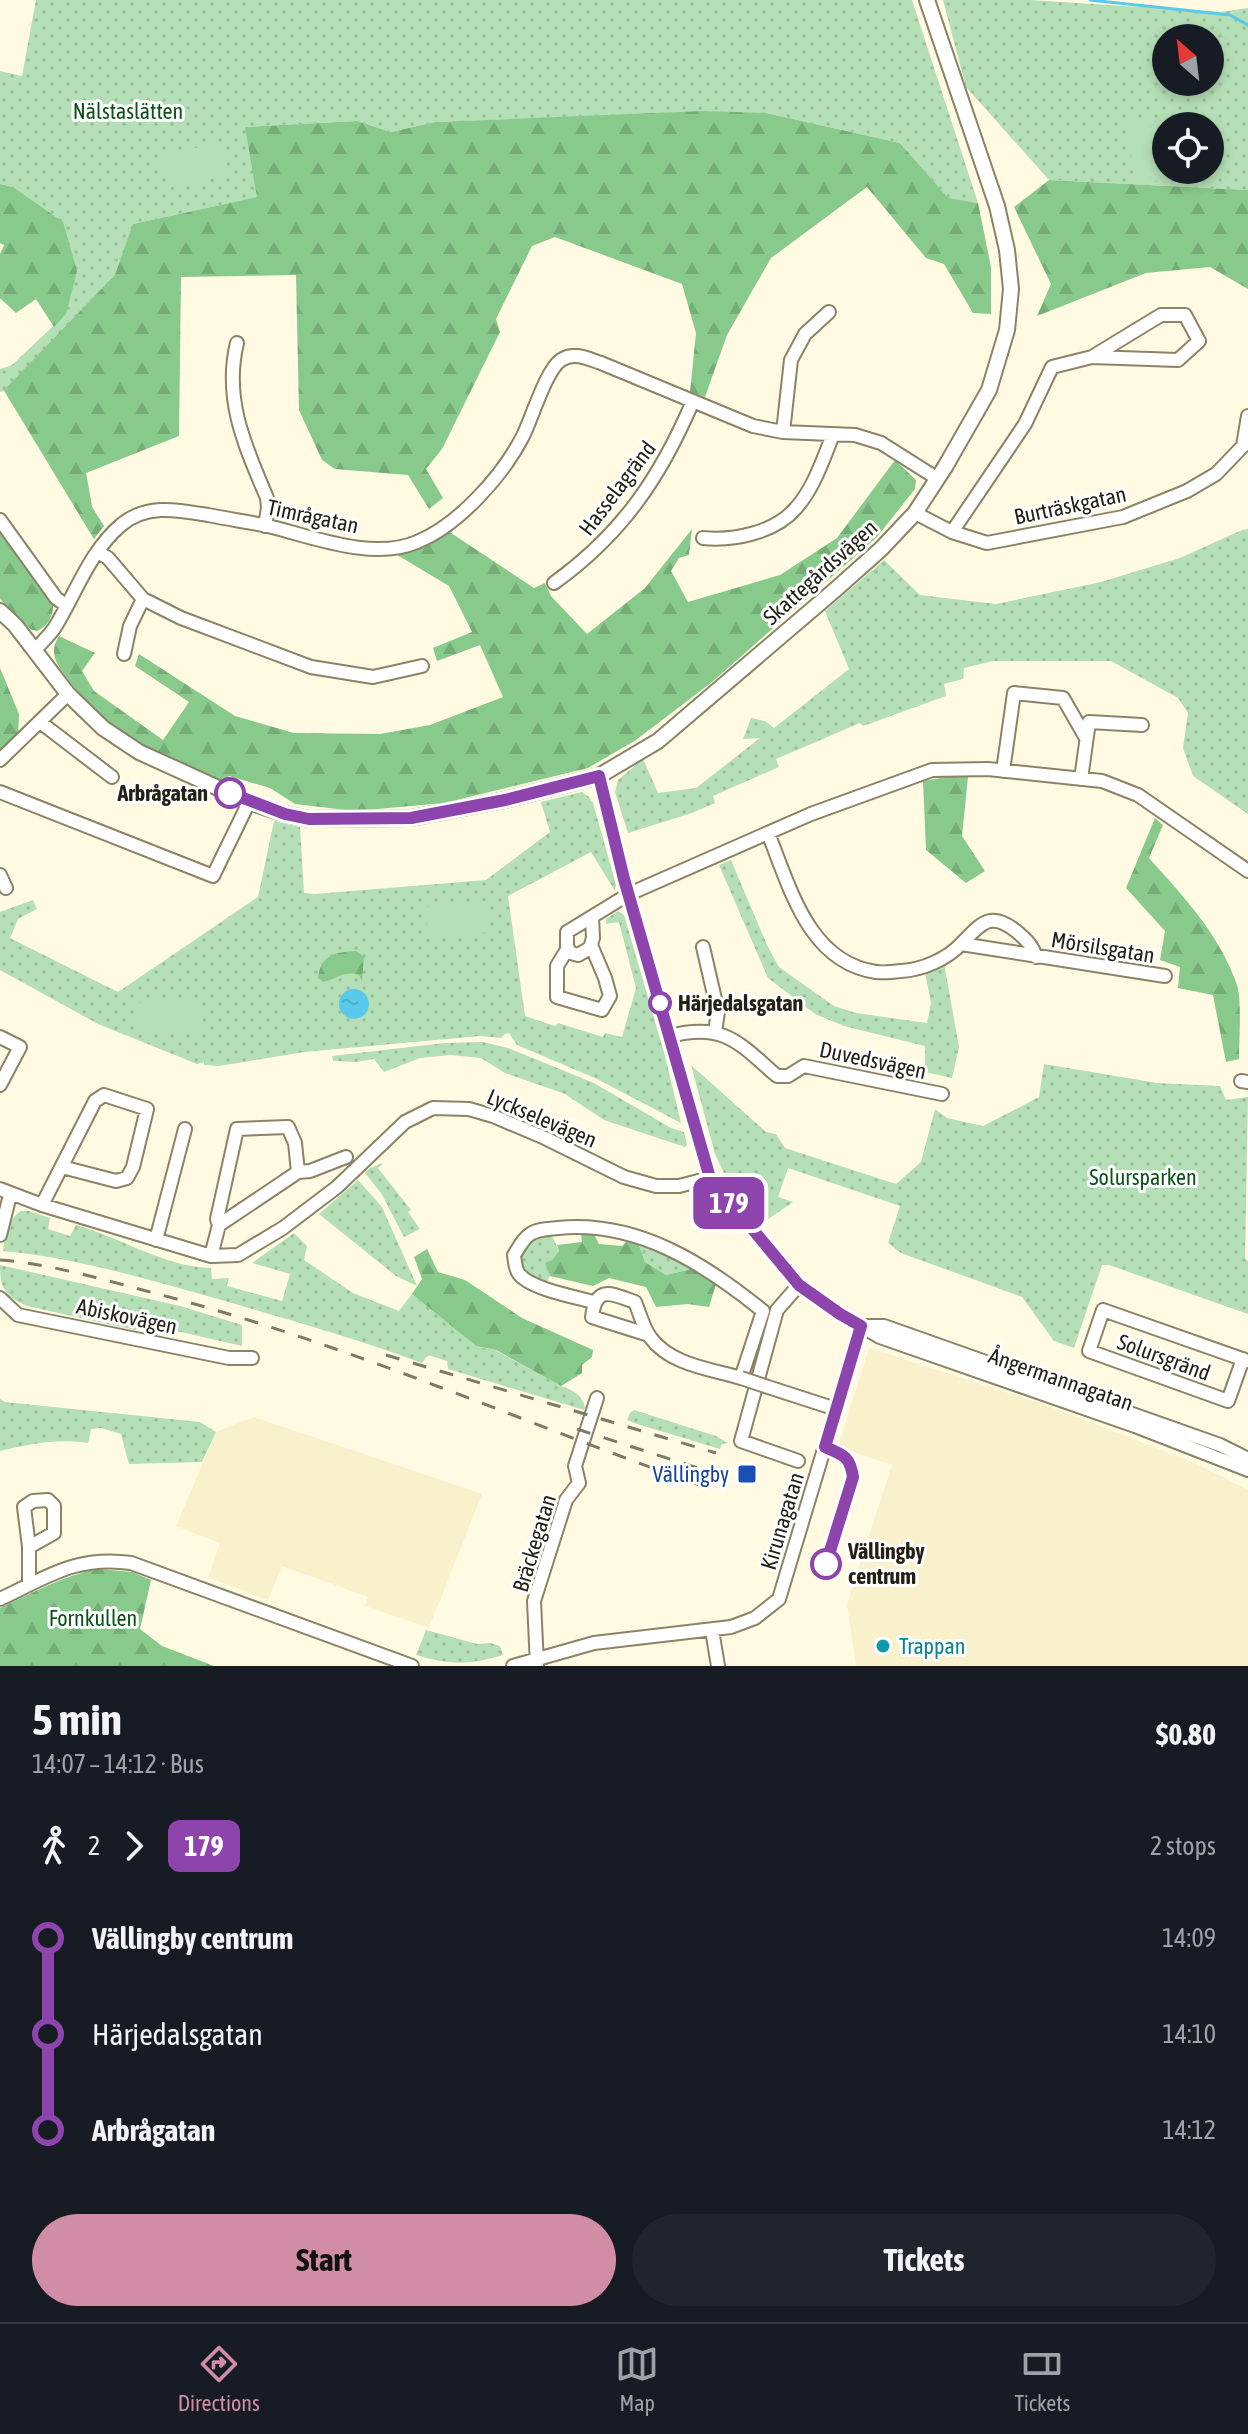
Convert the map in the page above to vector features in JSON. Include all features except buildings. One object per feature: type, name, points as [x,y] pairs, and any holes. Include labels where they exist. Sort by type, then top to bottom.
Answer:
[{"type":"street","name":"Skattegårdsvägen","points":[[0,611],[15,625],[68,694],[103,728],[139,752],[249,802],[309,819],[411,818],[505,800],[599,776],[658,741],[835,590],[915,513],[989,390],[1007,330],[1011,289],[1007,250],[997,206],[927,0]]},
{"type":"street","points":[[783,432],[791,360],[805,334],[829,312]]},
{"type":"street","points":[[952,532],[1025,424],[1052,367],[1092,357],[1178,360],[1199,341],[1185,315],[1161,315],[1092,357]]},
{"type":"street","points":[[237,343],[234,358],[236,412],[241,437],[267,498],[265,526]]},
{"type":"street","name":"Timrågatan","points":[[35,650],[53,630],[102,544],[123,524],[145,512],[171,508],[265,526],[349,547],[396,548],[436,533],[488,489],[523,437],[553,367],[565,357],[577,355],[601,363],[753,426],[783,432],[855,435],[881,443],[938,479]]},
{"type":"street","name":"Hasselagränd","points":[[554,583],[586,560],[617,529],[674,446],[693,401]]},
{"type":"street","name":"Burträskgatan","points":[[915,513],[952,532],[987,543],[1123,517],[1187,491],[1216,474],[1243,446],[1248,416]]},
{"type":"street","points":[[703,538],[725,540],[764,529],[796,510],[811,486],[833,435]]},
{"type":"street","points":[[0,520],[56,598],[67,606]]},
{"type":"street","points":[[98,552],[108,558],[143,599],[181,618],[311,667],[373,677],[422,666]]},
{"type":"street","points":[[124,654],[130,626],[143,599]]},
{"type":"street","points":[[1003,771],[1014,693],[1063,698],[1086,738]]},
{"type":"street","points":[[0,760],[68,694]]},
{"type":"street","points":[[40,722],[112,777]]},
{"type":"street","points":[[1081,779],[1089,722],[1142,725]]},
{"type":"street","points":[[591,945],[578,955],[571,953],[567,932],[629,894],[811,814],[932,770],[1003,771],[1102,781],[1138,795],[1248,871]]},
{"type":"street","name":"Ångermannagatan","points":[[599,776],[629,894],[710,1178],[799,1285],[880,1337],[1135,1426],[1248,1470]]},
{"type":"street","points":[[0,792],[213,876],[249,802]]},
{"type":"street","name":"Mörsilsgatan","points":[[768,833],[805,921],[818,941],[852,965],[877,972],[908,971],[954,952],[982,923],[994,920],[1005,922],[1032,945],[1036,957]]},
{"type":"street","points":[[0,875],[6,888]]},
{"type":"street","points":[[568,948],[557,966],[557,997],[602,1010],[610,996],[591,945],[592,917]]},
{"type":"street","name":"Mörsilsgatan","points":[[961,944],[1165,976]]},
{"type":"street","points":[[670,1036],[688,1031],[715,1032],[718,1012],[703,947]]},
{"type":"street","name":"Duvedsvägen","points":[[715,1032],[735,1040],[777,1076],[788,1076],[804,1066],[942,1094]]},
{"type":"street","points":[[0,1037],[20,1047],[0,1085]]},
{"type":"street","points":[[42,1205],[95,1101],[104,1095],[147,1109],[133,1167],[127,1178],[116,1181],[62,1167]]},
{"type":"street","name":"Lyckselevägen","points":[[5,1192],[211,1256],[238,1255],[283,1228],[337,1187],[405,1122],[433,1108],[469,1109],[545,1138],[624,1177],[656,1186],[679,1186],[710,1178]]},
{"type":"street","points":[[211,1256],[237,1129],[288,1127],[295,1143],[298,1172]]},
{"type":"street","points":[[156,1240],[185,1129]]},
{"type":"street","points":[[219,1225],[298,1172],[310,1171],[346,1157]]},
{"type":"street","points":[[0,1235],[5,1192]]},
{"type":"street","points":[[594,1302],[547,1289],[523,1278],[516,1271],[514,1255],[528,1235],[540,1230],[575,1226],[630,1234],[685,1255],[727,1282],[763,1311],[741,1378]]},
{"type":"street","points":[[798,1461],[741,1441],[777,1310],[799,1285]]},
{"type":"street","points":[[649,1335],[592,1317],[594,1302],[600,1296],[611,1294],[635,1302],[649,1335],[660,1350],[683,1361],[836,1409]]},
{"type":"street","name":"Abiskovägen","points":[[0,1298],[18,1315],[229,1358],[252,1358]]},
{"type":"street","name":"Solursgränd","points":[[1103,1310],[1245,1360],[1228,1401],[1089,1351],[1103,1310]]},
{"type":"street","name":"Ångermannagatan","points":[[861,1326],[884,1326],[1207,1440],[1248,1459]]},
{"type":"street","name":"Kirunagatan","points":[[513,1666],[537,1663],[607,1641],[731,1627],[755,1618],[779,1599],[861,1326]]},
{"type":"street","name":"Bräckegatan","points":[[537,1663],[534,1601],[566,1500],[579,1483],[575,1466],[597,1398]]},
{"type":"street","points":[[29,1547],[29,1585]]},
{"type":"street","points":[[0,1599],[77,1563],[110,1560],[131,1563],[412,1666]]},
{"type":"street","points":[[712,1630],[718,1666]]},
{"type":"shaded area","name":"Vällingby centrum","points":[[869,1348],[1043,1404],[1195,1463],[1248,1490],[1248,1666],[856,1666],[847,1604],[892,1465],[838,1447]]},
{"type":"shaded area","points":[[254,1417],[482,1494],[429,1628],[365,1606],[368,1597],[282,1566],[268,1600],[208,1577],[220,1543],[176,1526],[216,1432]]},
{"type":"green space","name":"Nälstaslätten","points":[[36,0],[912,0],[978,203],[948,199],[900,143],[766,113],[435,122],[391,132],[357,121],[246,127],[258,197],[133,224],[86,473],[92,507],[104,526],[94,539],[4,391],[0,392],[0,369],[12,365],[66,314],[13,187],[0,184],[0,71],[22,76]]},
{"type":"green space","points":[[943,0],[1030,0],[1220,12],[1248,8],[1248,190],[1049,180],[966,87]]},
{"type":"green space","points":[[704,111],[766,113],[900,143],[948,198],[978,203],[991,267],[991,314],[973,313],[944,264],[926,258],[867,187],[771,258],[727,335],[705,397],[690,392],[696,333],[682,284],[555,237],[532,246],[496,319],[500,332],[442,449],[426,469],[443,498],[429,509],[408,475],[335,469],[322,460],[299,410],[296,275],[181,277],[179,436],[86,473],[92,507],[104,526],[94,539],[4,390],[115,275],[133,224],[257,197],[245,127],[357,121],[391,132],[435,122]]},
{"type":"green space","points":[[1152,119],[1152,181],[1134,183],[1128,122]]},
{"type":"green space","points":[[221,142],[229,175],[168,188],[160,156]]},
{"type":"green space","points":[[1049,180],[1248,190],[1248,289],[1210,267],[1146,273],[1037,316],[1051,284],[1014,207]]},
{"type":"green space","points":[[0,184],[13,187],[63,222],[77,271],[66,314],[54,327],[36,299],[16,313],[0,298],[0,254],[4,245],[0,243]]},
{"type":"green space","points":[[895,460],[916,480],[915,489],[877,537],[712,682],[636,740],[588,768],[444,803],[355,811],[295,804],[270,788],[229,776],[225,782],[158,754],[119,730],[84,699],[55,659],[54,648],[59,636],[95,653],[82,671],[94,691],[163,740],[189,702],[135,666],[139,654],[235,716],[294,733],[380,734],[430,725],[503,697],[480,645],[437,661],[433,648],[472,632],[449,586],[394,553],[424,545],[448,531],[534,588],[545,583],[551,596],[587,634],[645,588],[692,529],[689,555],[679,558],[671,571],[688,602],[780,575],[837,538]]},
{"type":"green space","points":[[0,529],[53,603],[50,619],[37,631],[30,629],[0,599]]},
{"type":"green space","points":[[1248,529],[1248,814],[1193,776],[1183,748],[1188,713],[1178,698],[1111,661],[993,661],[964,668],[963,679],[944,684],[946,696],[863,726],[860,723],[776,759],[779,767],[713,796],[715,803],[628,833],[615,792],[618,780],[643,759],[658,793],[696,788],[760,738],[743,739],[751,718],[765,721],[774,728],[849,669],[825,611],[884,560],[920,595],[996,604],[1101,582],[1180,558]]},
{"type":"green space","points":[[0,668],[19,714],[18,738],[0,755]]},
{"type":"green space","points":[[968,777],[962,836],[985,871],[966,883],[926,850],[923,781]]},
{"type":"green space","points":[[582,792],[593,803],[616,885],[615,891],[591,852],[508,896],[525,1016],[603,1037],[605,1033],[622,1037],[636,988],[619,922],[606,924],[606,919],[618,911],[624,915],[681,1123],[597,1079],[517,1045],[509,1033],[501,1038],[480,1036],[304,1052],[219,1066],[204,1065],[204,1062],[197,1064],[98,1024],[0,970],[0,912],[33,900],[37,909],[18,919],[10,938],[118,992],[258,897],[274,821],[300,827],[304,893],[486,880],[550,832],[541,802]]},
{"type":"green space","points":[[1155,818],[1163,825],[1149,858],[1211,933],[1237,985],[1239,1059],[1226,1062],[1213,995],[1178,988],[1180,967],[1160,960],[1165,931],[1126,888]]},
{"type":"green space","points":[[731,860],[779,967],[834,1006],[856,1013],[927,1023],[931,1003],[925,972],[944,963],[959,1047],[952,1078],[925,1072],[925,1046],[844,1026],[815,1014],[768,978],[719,865]]},
{"type":"green space","points":[[486,901],[490,932],[428,939],[425,907]]},
{"type":"green space","points":[[356,951],[364,957],[362,981],[359,975],[354,974],[323,982],[318,978],[322,964],[330,956]]},
{"type":"green space","points":[[201,998],[204,1030],[139,1035],[136,1003]]},
{"type":"green space","points":[[483,1042],[508,1048],[594,1083],[671,1128],[684,1132],[687,1145],[685,1147],[604,1120],[565,1094],[505,1073],[481,1058],[451,1055],[420,1058],[384,1072],[374,1059],[333,1061],[332,1056],[445,1043]]},
{"type":"green space","name":"Solursparken","points":[[1044,1064],[1157,1083],[1220,1086],[1226,1100],[1248,1097],[1245,1259],[1248,1261],[1248,1314],[1102,1265],[1074,1348],[1054,1341],[1022,1297],[901,1253],[888,1243],[900,1206],[788,1168],[778,1197],[793,1202],[761,1224],[731,1188],[715,1154],[691,1065],[766,1132],[776,1134],[785,1148],[896,1184],[921,1162],[935,1109],[947,1118],[983,1126],[1039,1097]]},
{"type":"green space","points":[[383,1163],[378,1168],[411,1210],[408,1212],[420,1229],[404,1237],[381,1193],[365,1173]]},
{"type":"green space","points":[[358,1180],[382,1207],[417,1286],[396,1276],[319,1214]]},
{"type":"green space","points":[[21,1211],[50,1218],[48,1229],[70,1236],[76,1225],[93,1230],[176,1263],[211,1268],[212,1279],[229,1278],[227,1286],[282,1301],[290,1274],[252,1263],[294,1233],[307,1246],[304,1260],[353,1293],[399,1311],[412,1294],[476,1346],[495,1350],[573,1391],[582,1399],[584,1410],[448,1369],[447,1361],[428,1355],[422,1363],[320,1329],[138,1277],[85,1264],[3,1251],[10,1224]]},
{"type":"green space","points":[[581,1234],[594,1234],[599,1244],[622,1246],[628,1240],[639,1245],[645,1262],[666,1275],[691,1269],[717,1281],[709,1307],[688,1304],[656,1307],[646,1287],[609,1278],[593,1286],[550,1276],[545,1263],[559,1251],[557,1245],[582,1242]]},
{"type":"green space","points":[[552,1236],[559,1251],[546,1263],[550,1276],[546,1284],[525,1271],[521,1259],[533,1237]]},
{"type":"green space","points":[[639,1245],[665,1251],[717,1281],[691,1269],[666,1275],[645,1262]]},
{"type":"green space","points":[[427,1249],[438,1272],[465,1280],[522,1318],[593,1350],[592,1357],[582,1365],[582,1373],[561,1386],[496,1350],[476,1346],[412,1294],[422,1279],[414,1257]]},
{"type":"green space","points":[[0,1265],[180,1306],[242,1325],[242,1346],[146,1324],[135,1330],[27,1306],[5,1291]]},
{"type":"green space","points":[[0,1399],[5,1402],[200,1422],[216,1432],[202,1462],[129,1464],[121,1434],[101,1428],[91,1429],[88,1443],[55,1441],[0,1451]]},
{"type":"green space","points":[[634,1410],[716,1436],[728,1443],[722,1444],[720,1449],[637,1424],[627,1420]]},
{"type":"green space","name":"Fornkullen","points":[[99,1569],[132,1572],[151,1580],[140,1629],[162,1646],[214,1666],[0,1666],[0,1608],[61,1580]]},
{"type":"green space","points":[[426,1630],[477,1644],[500,1646],[503,1655],[460,1662],[416,1655]]},
{"type":"water","points":[[354,989],[365,993],[369,1004],[365,1015],[354,1019],[343,1015],[339,1004],[343,993]]},
{"type":"waterway","points":[[1090,0],[1230,15],[1248,25]]},
{"type":"railway","points":[[0,1260],[97,1278],[295,1335],[708,1488]]},
{"type":"railway","points":[[386,1355],[716,1453]]},
{"type":"railway","points":[[577,1429],[713,1473]]},
{"type":"bus line","name":"179","points":[[230,793],[285,814],[309,819],[411,818],[505,800],[599,776],[624,879],[710,1178],[799,1285],[861,1326],[825,1447],[842,1454],[851,1463],[853,1477],[826,1564]]},
{"type":"place","name":"Arbrågatan","points":[[230,793]]},
{"type":"place","name":"Härjedalsgatan","points":[[660,1003]]},
{"type":"place","name":"Vällingby","points":[[747,1474]]},
{"type":"place","name":"Vällingby centrum","points":[[826,1564]]},
{"type":"place","name":"Trappan","points":[[883,1646]]}]
